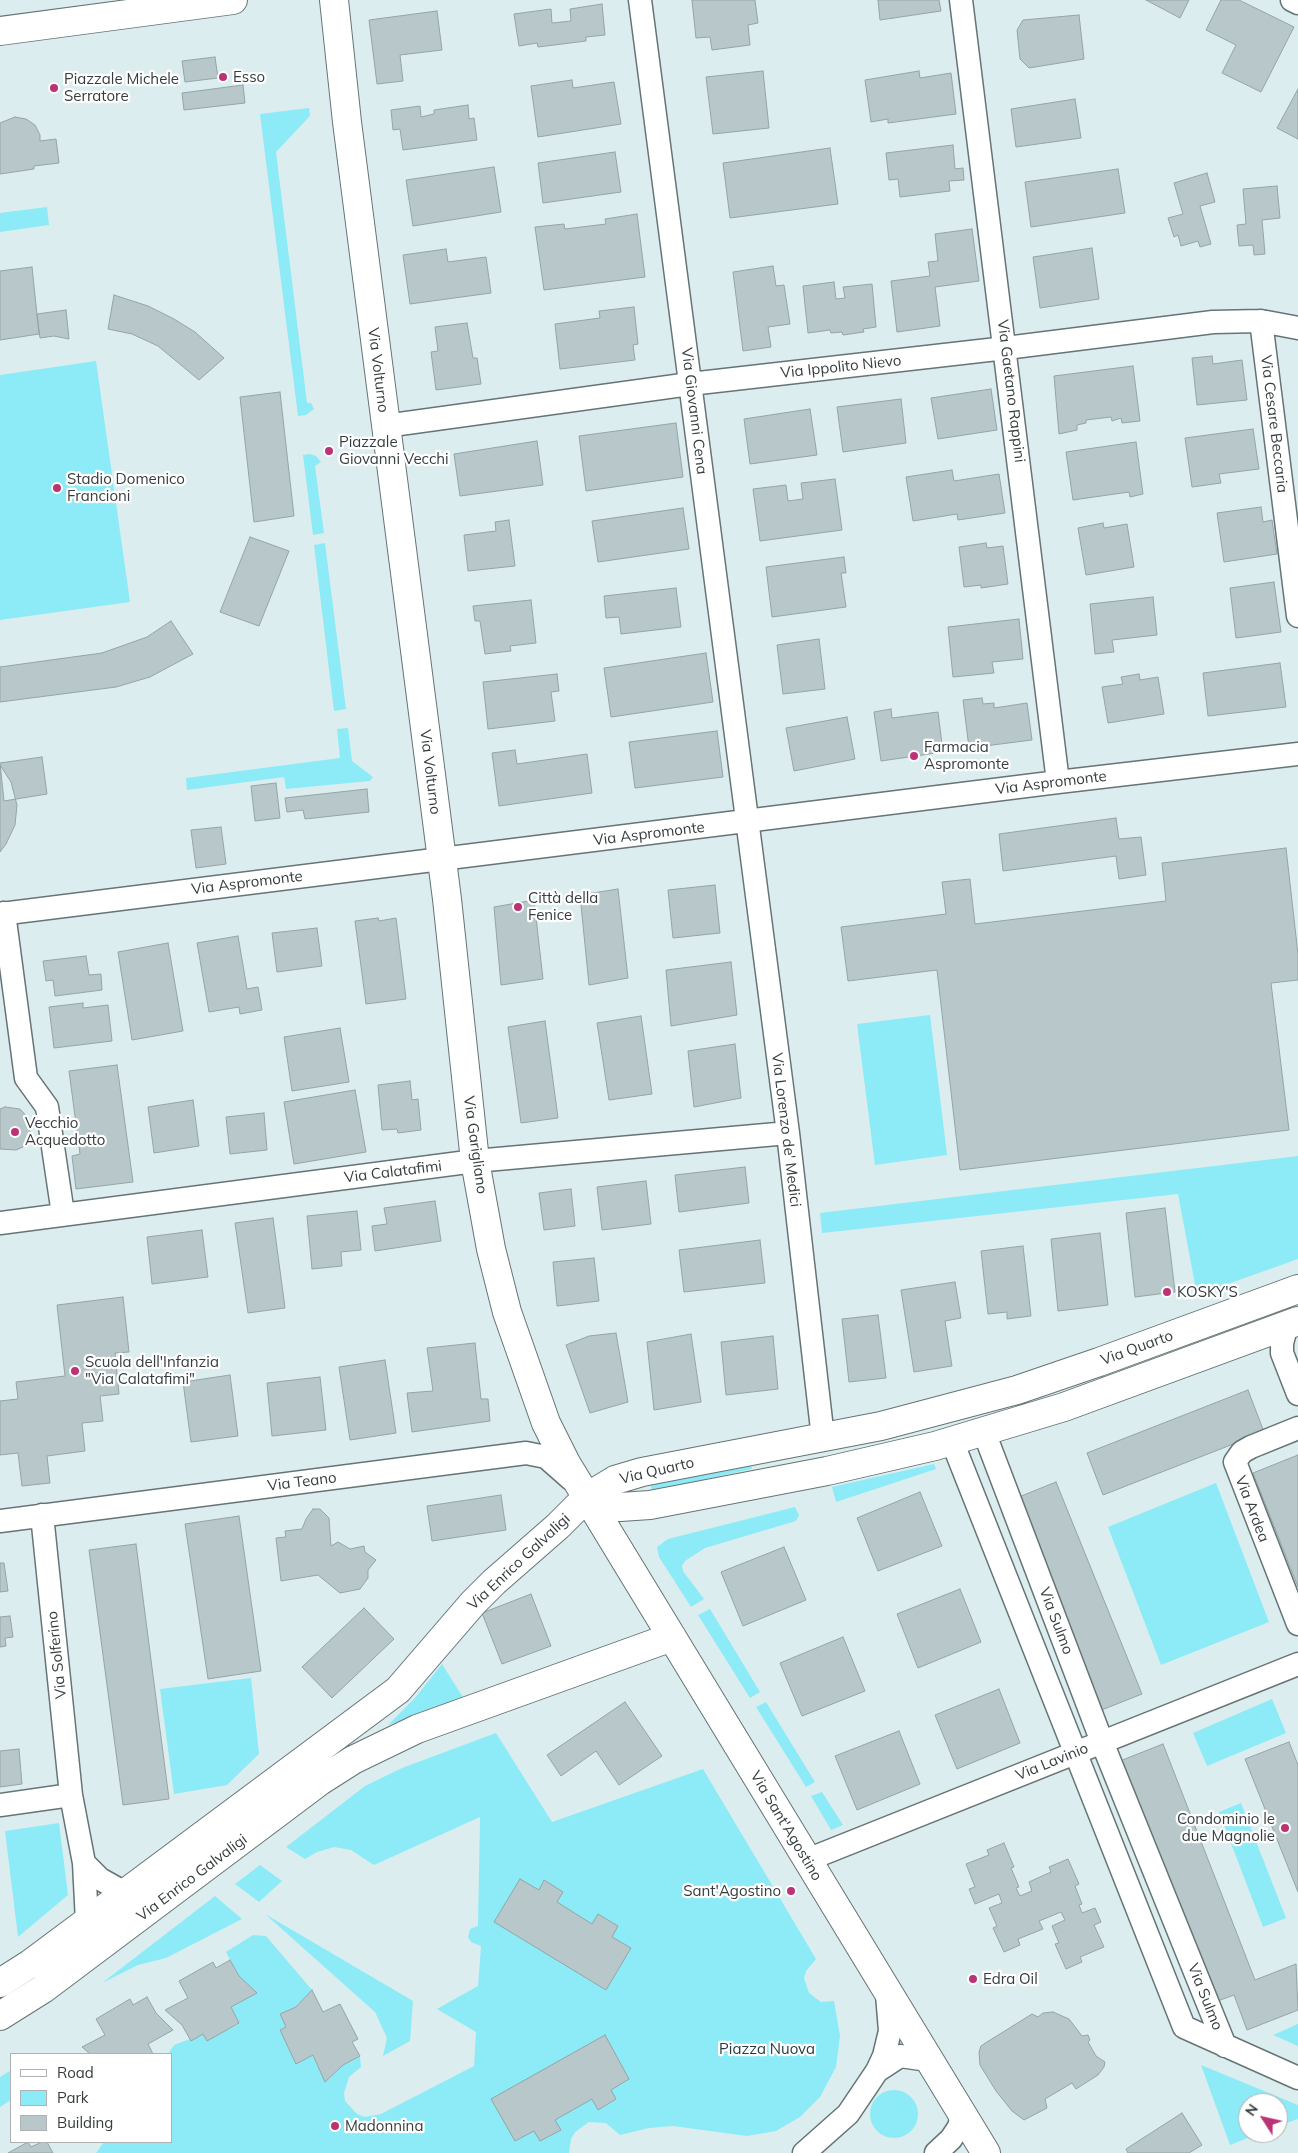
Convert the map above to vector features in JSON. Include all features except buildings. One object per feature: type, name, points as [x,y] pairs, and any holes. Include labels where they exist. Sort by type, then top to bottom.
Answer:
[{"type":"street","points":[[0,31],[115,8],[233,0]]},
{"type":"street","name":"Via Volturno","points":[[334,0],[347,122],[385,426],[442,859]]},
{"type":"street","name":"Via Giovanni Cena","points":[[640,0],[746,821]]},
{"type":"street","name":"Via Gaetano Rappini","points":[[961,0],[1006,348],[1058,782]]},
{"type":"street","points":[[1292,0],[1298,3]]},
{"type":"street","name":"Via Ippolito Nievo","points":[[385,426],[690,384],[1213,322],[1261,321],[1298,328]]},
{"type":"street","name":"Via Cesare Beccaria","points":[[1261,321],[1298,616]]},
{"type":"street","name":"Via Aspromonte","points":[[2,913],[1298,754]]},
{"type":"street","name":"Via Lorenzo de' Medici","points":[[746,821],[788,1133],[823,1438]]},
{"type":"street","name":"Via Garigliano","points":[[442,859],[475,1160],[491,1249],[507,1312],[546,1423],[566,1464],[587,1497]]},
{"type":"street","points":[[2,913],[26,1078],[47,1107],[63,1214]]},
{"type":"street","name":"Via Calatafimi","points":[[0,1223],[475,1160],[788,1133]]},
{"type":"street","name":"Via Quarto","points":[[587,1497],[615,1480],[642,1472],[823,1438],[942,1411],[1017,1390],[1099,1362],[1298,1288]]},
{"type":"street","points":[[1293,1323],[1283,1334],[1282,1353],[1298,1394]]},
{"type":"street","name":"Via Quarto","points":[[587,1497],[620,1507],[650,1505],[827,1471],[952,1441],[1064,1407],[1293,1323]]},
{"type":"street","points":[[974,1402],[984,1432]]},
{"type":"street","points":[[942,1411],[952,1441]]},
{"type":"street","points":[[526,1453],[538,1446],[544,1439],[546,1423]]},
{"type":"street","name":"Via Ardea","points":[[1298,1428],[1250,1447],[1238,1456],[1236,1467],[1298,1624]]},
{"type":"street","name":"Via Sulmo","points":[[984,1432],[1102,1742],[1225,2046]]},
{"type":"street","points":[[823,1438],[827,1471]]},
{"type":"street","name":"Via Sulmo","points":[[952,1441],[1184,2027],[1225,2046]]},
{"type":"street","name":"Via Teano","points":[[0,1521],[526,1453],[546,1458],[554,1463],[587,1497]]},
{"type":"street","name":"Via Sant'Agostino","points":[[587,1497],[887,1994],[986,2153]]},
{"type":"street","name":"Via Enrico Galvaligi","points":[[0,1983],[87,1922],[398,1690],[419,1668],[472,1603],[558,1526],[587,1497]]},
{"type":"street","name":"Via Solferino","points":[[42,1515],[71,1795],[84,1864],[87,1922]]},
{"type":"street","name":"Via Enrico Galvaligi","points":[[0,2016],[43,1989],[320,1781],[353,1760],[417,1729],[672,1637]]},
{"type":"street","name":"Via Lavinio","points":[[807,1860],[1298,1664]]},
{"type":"street","points":[[368,1714],[385,1744]]},
{"type":"street","points":[[0,1805],[71,1795]]},
{"type":"street","points":[[84,1864],[100,1879],[125,1893]]},
{"type":"street","points":[[804,2153],[848,2114],[877,2071],[884,2056],[890,2031],[887,1994]]},
{"type":"street","points":[[1225,2046],[1298,2078]]},
{"type":"street","points":[[877,2071],[900,2056],[928,2060]]},
{"type":"street","points":[[936,2153],[959,2127],[961,2119],[957,2107]]},
{"type":"green space","points":[[309,108],[310,116],[276,152],[307,403],[311,403],[314,409],[306,415],[298,416],[260,114]]},
{"type":"green space","points":[[47,207],[49,225],[0,232],[0,213]]},
{"type":"green space","name":"Stadio Domenico Francioni","points":[[96,361],[130,602],[0,620],[0,375]]},
{"type":"green space","points":[[310,454],[316,456],[321,462],[315,466],[324,533],[313,535],[303,455]]},
{"type":"green space","points":[[325,543],[346,709],[334,711],[314,545]]},
{"type":"green space","points":[[348,728],[352,761],[373,777],[370,781],[286,789],[284,777],[187,790],[186,778],[340,758],[337,729]]},
{"type":"green space","points":[[930,1015],[947,1155],[875,1165],[857,1024]]},
{"type":"green space","points":[[1298,1156],[1298,1259],[1197,1295],[1178,1194],[822,1233],[820,1213]]},
{"type":"green space","points":[[751,1464],[752,1469],[652,1491],[649,1479]]},
{"type":"green space","points":[[934,1464],[936,1469],[836,1502],[832,1487]]},
{"type":"green space","points":[[1216,1483],[1269,1622],[1161,1665],[1108,1527]]},
{"type":"green space","points":[[795,1507],[799,1515],[796,1521],[705,1548],[685,1561],[682,1566],[683,1571],[704,1599],[691,1607],[659,1557],[657,1547],[668,1539]]},
{"type":"green space","points":[[710,1609],[760,1692],[750,1698],[698,1615]]},
{"type":"green space","points":[[442,1664],[464,1699],[388,1725],[415,1698]]},
{"type":"green space","points":[[251,1678],[259,1754],[227,1785],[174,1794],[160,1689]]},
{"type":"green space","points":[[1272,1699],[1286,1733],[1207,1766],[1193,1733]]},
{"type":"green space","points":[[766,1702],[815,1782],[806,1787],[756,1707]]},
{"type":"green space","name":"Piazza Nuova","points":[[496,1733],[552,1822],[703,1769],[816,1959],[806,1971],[804,1978],[809,1993],[821,2002],[834,2001],[840,2036],[836,2067],[820,2097],[800,2117],[776,2131],[747,2136],[673,2126],[649,2128],[620,2135],[606,2123],[589,2122],[575,2132],[571,2139],[569,2153],[96,2153],[103,2143],[172,2143],[172,2053],[169,2053],[174,2045],[203,2034],[207,2040],[239,2024],[231,2007],[256,1993],[239,1976],[226,1952],[253,1935],[266,1936],[312,1990],[296,2007],[280,2014],[286,2027],[280,2030],[296,2063],[313,2055],[326,2081],[343,2065],[360,2056],[361,2067],[349,2077],[344,2093],[345,2101],[357,2114],[365,2117],[381,2114],[474,2066],[476,2032],[437,2009],[478,1986],[481,1946],[471,1942],[468,1937],[470,1929],[478,1926],[480,1817],[374,1865],[351,1850],[334,1847],[317,1852],[305,1859],[286,1847],[365,1786],[402,1768]]},
{"type":"green space","points":[[822,1792],[843,1825],[831,1830],[811,1796]]},
{"type":"green space","points":[[1241,1803],[1286,1918],[1263,1927],[1219,1812]]},
{"type":"green space","points":[[59,1823],[68,1895],[18,1937],[5,1831]]},
{"type":"green space","points":[[260,1865],[282,1881],[259,1902],[235,1884]]},
{"type":"green space","points":[[215,1896],[242,1919],[166,1958],[138,1965],[102,1983]]},
{"type":"green space","points":[[265,1914],[413,2001],[410,2041],[383,2056],[387,2038],[375,2012]]},
{"type":"green space","points":[[1298,2024],[1298,2046],[1273,2035]]},
{"type":"green space","points":[[1201,2065],[1269,2093],[1238,2093],[1238,2142],[1230,2145]]},
{"type":"green space","points":[[10,2071],[10,2101],[0,2107],[0,2077]]},
{"type":"green space","points":[[889,2090],[899,2090],[911,2097],[918,2109],[918,2119],[911,2131],[899,2138],[889,2138],[881,2134],[874,2127],[870,2119],[870,2109],[874,2101],[881,2094]]},
{"type":"green space","points":[[1288,2101],[1298,2105],[1298,2119],[1288,2122]]},
{"type":"place","name":"Esso","points":[[223,77]]},
{"type":"place","name":"Piazzale Michele Serratore","points":[[54,88]]},
{"type":"place","name":"Piazzale Giovanni Vecchi","points":[[329,451]]},
{"type":"place","name":"Stadio Domenico Francioni","points":[[57,488]]},
{"type":"place","name":"Farmacia Aspromonte","points":[[914,756]]},
{"type":"place","name":"Città della Fenice","points":[[518,907]]},
{"type":"place","name":"Vecchio Acquedotto","points":[[15,1132]]},
{"type":"place","name":"KOSKY'S","points":[[1167,1292]]},
{"type":"place","name":"Scuola dell'Infanzia \"Via Calatafimi\"","points":[[75,1371]]},
{"type":"place","name":"Condominio le due Magnolie","points":[[1285,1828]]},
{"type":"place","name":"Sant'Agostino","points":[[791,1891]]},
{"type":"place","name":"Edra Oil","points":[[973,1979]]},
{"type":"place","name":"Madonnina","points":[[335,2126]]}]
